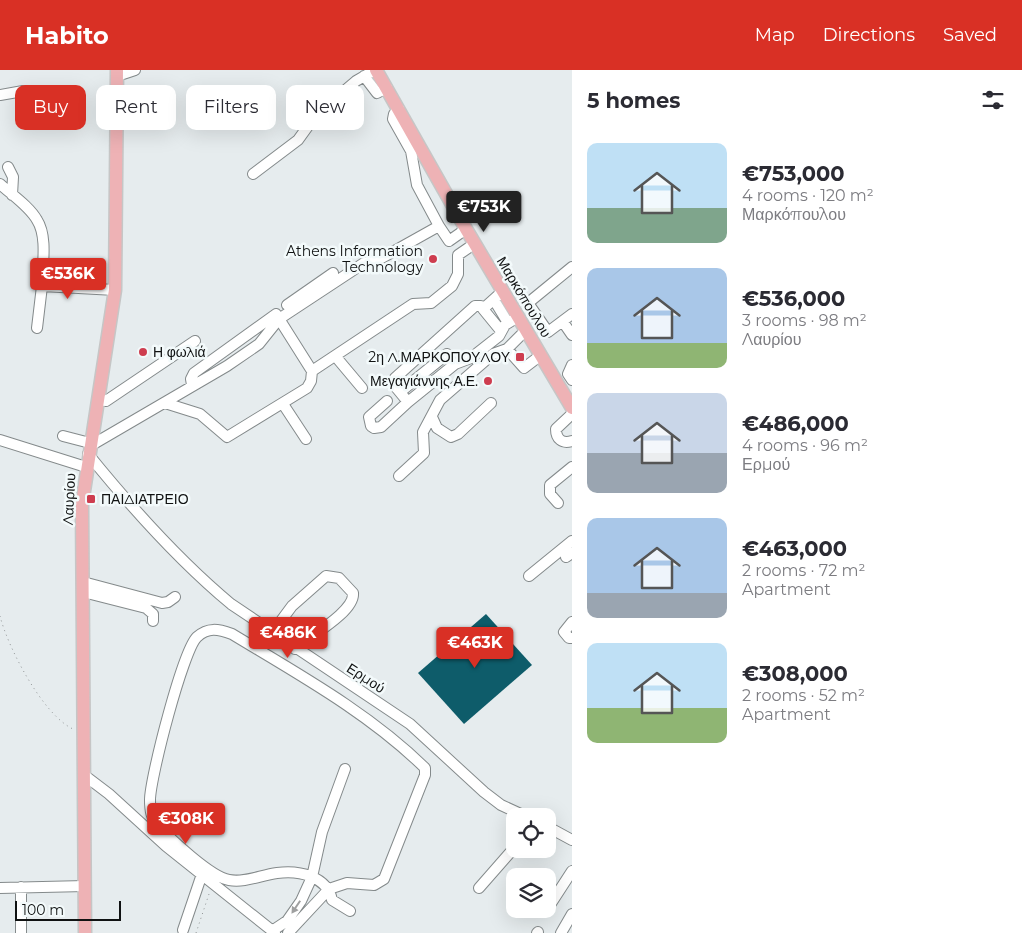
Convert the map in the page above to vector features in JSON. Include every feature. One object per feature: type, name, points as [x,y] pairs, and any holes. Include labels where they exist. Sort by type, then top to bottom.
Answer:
[{"type":"main road","name":"Μαρκόπουλου","points":[[376,70],[399,109],[411,141],[474,244],[498,295],[513,320],[526,330],[572,408]]},
{"type":"main road","name":"Λαυρίου","points":[[85,933],[82,504],[86,467],[115,290],[112,252],[112,212],[117,73]]},
{"type":"street","points":[[117,73],[135,70]]},
{"type":"street","points":[[253,174],[298,140],[316,115],[364,76],[376,70]]},
{"type":"street","points":[[364,76],[377,93],[387,88]]},
{"type":"street","points":[[0,95],[15,92]]},
{"type":"street","points":[[312,371],[336,357],[413,304],[431,303],[452,286],[458,274],[458,255],[439,226],[417,185],[411,141]]},
{"type":"street","points":[[8,167],[13,177],[12,195]]},
{"type":"street","points":[[0,184],[38,220],[42,232],[42,286],[38,328]]},
{"type":"street","points":[[63,436],[89,448],[192,385],[191,380],[194,373],[276,314],[279,315],[314,291],[364,263],[380,259],[439,226]]},
{"type":"street","points":[[449,241],[466,230]]},
{"type":"street","points":[[458,255],[474,244]]},
{"type":"street","points":[[572,267],[528,304],[545,331],[551,331],[572,314]]},
{"type":"street","points":[[314,291],[334,273]]},
{"type":"street","points":[[42,286],[115,290]]},
{"type":"street","points":[[483,309],[498,295]]},
{"type":"street","points":[[408,402],[393,382],[395,378],[475,306],[481,306],[501,331]]},
{"type":"street","points":[[165,403],[200,414],[227,437],[307,388],[311,381],[312,371],[279,315]]},
{"type":"street","points":[[387,401],[370,418],[371,426],[374,428],[381,427],[408,402],[455,364],[472,358],[499,336],[501,331],[513,320]]},
{"type":"street","points":[[563,322],[572,335]]},
{"type":"street","points":[[399,476],[424,453],[422,432],[440,400],[492,354],[507,349],[526,330]]},
{"type":"street","points":[[98,400],[106,402],[195,341]]},
{"type":"street","points":[[437,341],[455,364]]},
{"type":"street","points":[[507,349],[524,368],[541,355]]},
{"type":"street","points":[[400,392],[447,354]]},
{"type":"street","points":[[336,357],[362,388]]},
{"type":"street","points":[[572,365],[568,370],[572,380]]},
{"type":"street","points":[[432,417],[437,428],[451,437],[458,434],[492,403]]},
{"type":"street","points":[[283,404],[306,439]]},
{"type":"street","points":[[572,414],[556,429],[556,435],[561,441],[567,443],[572,441]]},
{"type":"street","points":[[0,440],[86,467]]},
{"type":"street","name":"Ερμού","points":[[89,448],[138,512],[212,589],[295,649],[410,724],[484,792],[508,808]]},
{"type":"street","points":[[558,504],[550,494],[550,486],[572,467]]},
{"type":"street","points":[[529,576],[572,541]]},
{"type":"street","points":[[272,633],[292,606],[326,576],[339,578],[353,593],[352,601],[334,620],[295,649]]},
{"type":"street","points":[[83,587],[162,603],[168,602],[175,597]]},
{"type":"street","points":[[83,587],[146,608],[154,614],[153,621]]},
{"type":"street","points":[[572,622],[564,632],[569,638],[572,638]]},
{"type":"street","points":[[288,933],[329,889],[347,883],[374,885],[384,879],[416,799],[425,768],[397,742],[321,689],[232,634],[216,628],[206,631],[196,638],[186,661],[160,747],[150,798],[151,814],[157,824],[207,870],[221,878],[240,880],[278,872],[312,877],[329,889],[332,900],[350,911]]},
{"type":"street","points":[[84,775],[274,932],[287,921],[312,877],[322,832],[345,769]]},
{"type":"street","points":[[556,830],[571,837]]},
{"type":"street","points":[[479,888],[506,856]]},
{"type":"street","points":[[556,896],[572,871]]},
{"type":"street","points":[[183,930],[202,874]]},
{"type":"street","points":[[0,888],[85,886]]},
{"type":"street","points":[[21,887],[21,933]]},
{"type":"street","points":[[561,933],[572,914]]},
{"type":"path","points":[[0,616],[20,665],[53,714],[67,726],[83,734]]},
{"type":"path","points":[[196,933],[212,882]]},
{"type":"building","points":[[486,614],[532,665],[464,724],[418,673]]},
{"type":"place","name":"Athens Information Technology","points":[[433,259]]},
{"type":"place","name":"Η φωλιά","points":[[143,352]]},
{"type":"place","name":"2η Λ.ΜΑΡΚΟΠΟΥΛΟΥ","points":[[520,357]]},
{"type":"place","name":"Μεγαγιάννης Α.Ε.","points":[[488,381]]},
{"type":"place","name":"ΠΑΙΔΙΑΤΡΕΙΟ","points":[[91,499]]}]
